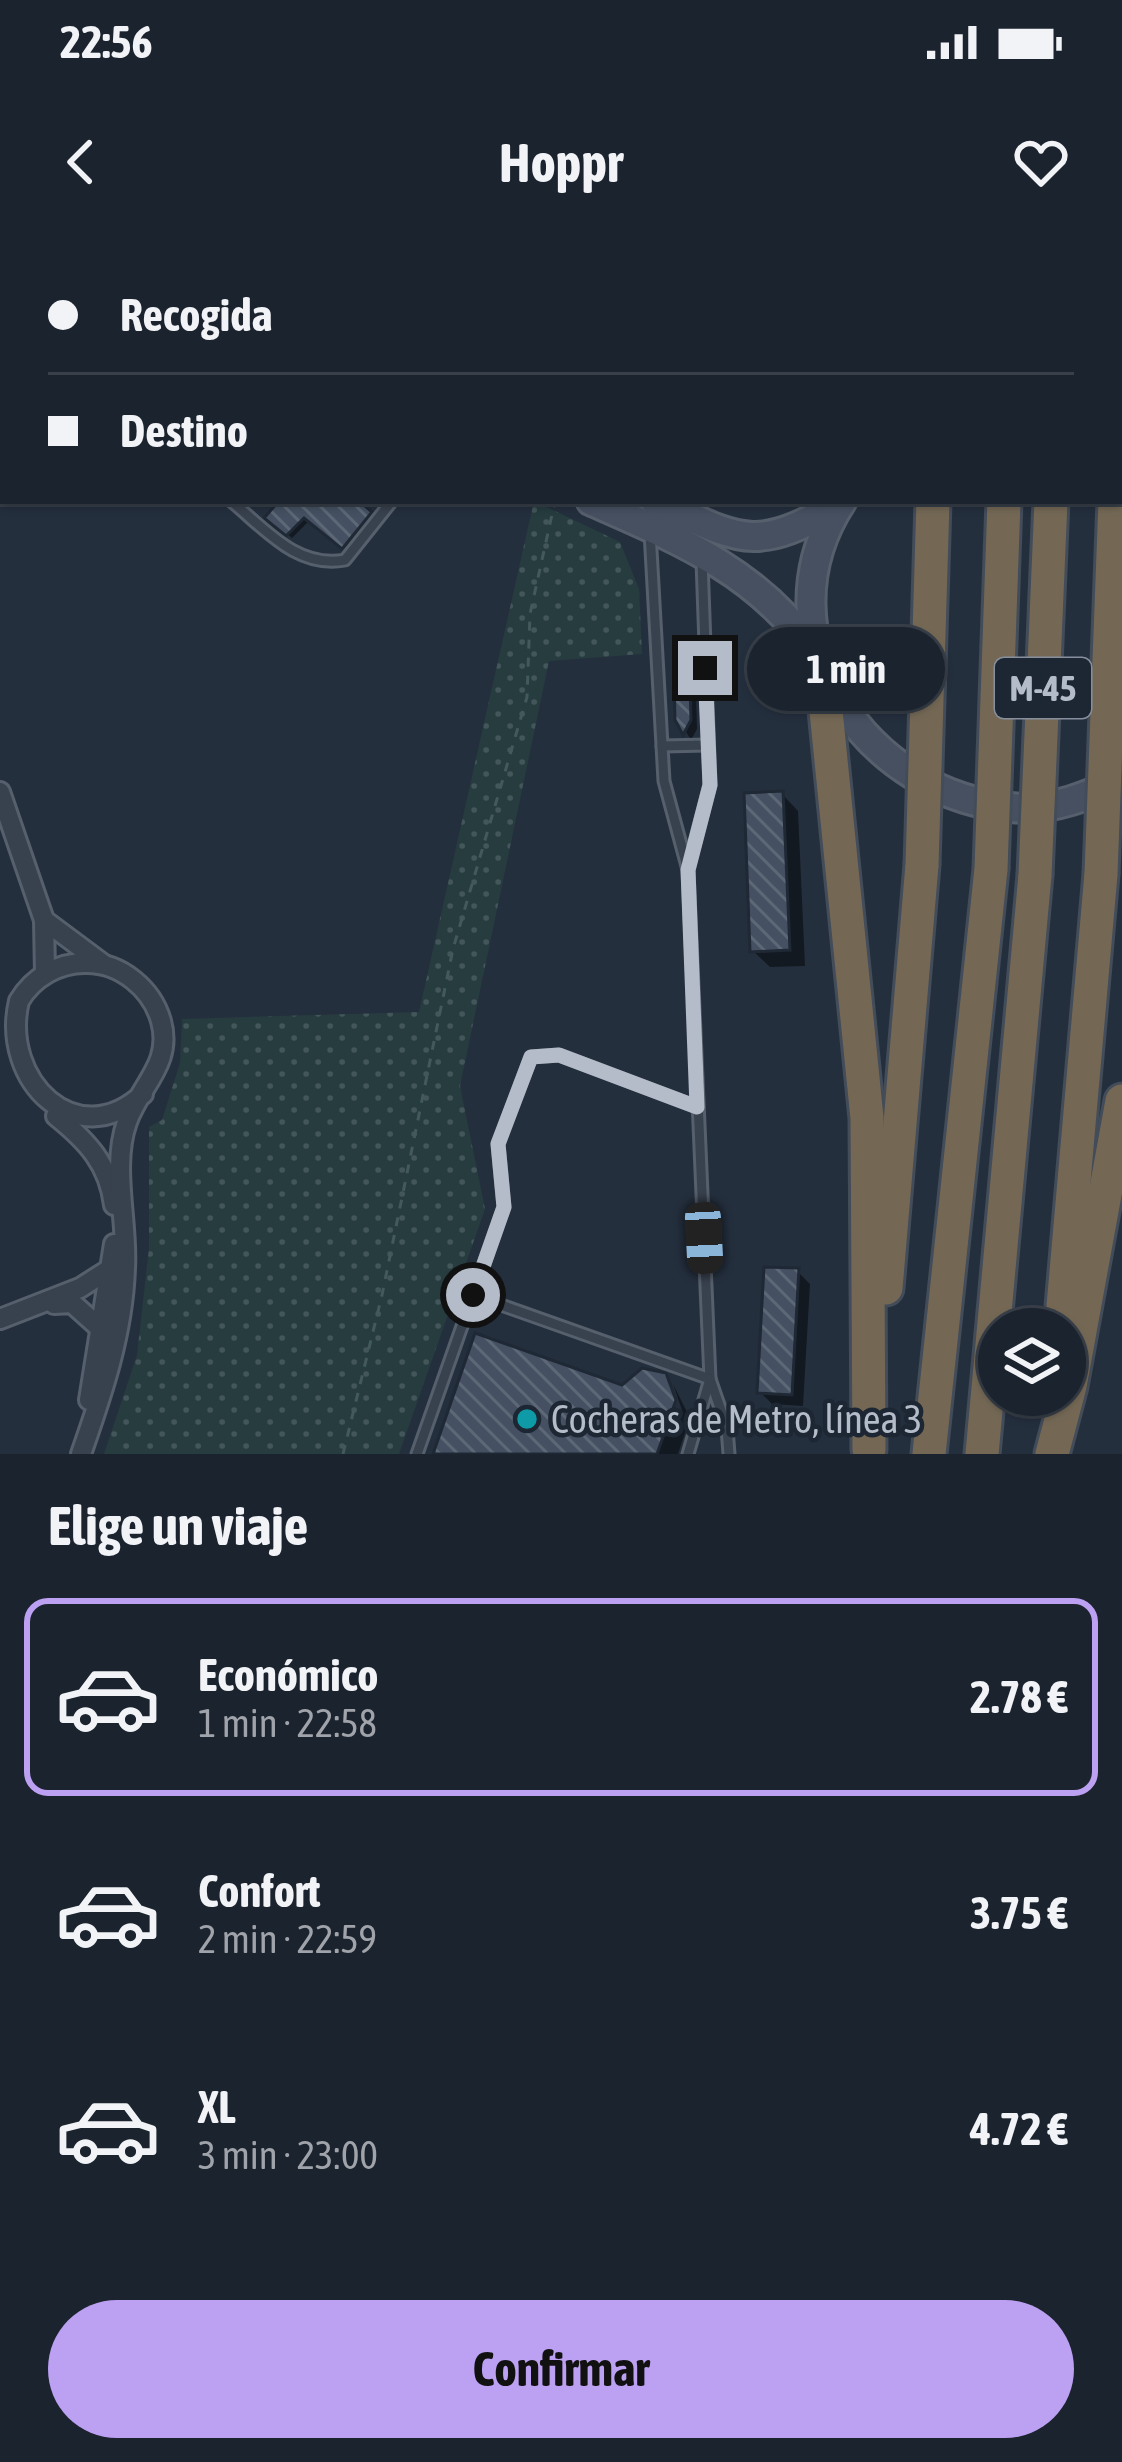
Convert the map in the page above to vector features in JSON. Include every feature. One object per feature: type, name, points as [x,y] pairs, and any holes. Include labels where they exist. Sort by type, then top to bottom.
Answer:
[{"type":"highway","points":[[868,1452],[904,1121],[922,865],[933,504]]},
{"type":"highway","name":"M-45","points":[[929,1454],[991,869],[1004,504]]},
{"type":"highway","name":"M-45","points":[[982,1454],[1036,875],[1051,504]]},
{"type":"highway","points":[[1063,1308],[1101,874],[1115,504]]},
{"type":"highway","points":[[820,664],[867,1118],[868,1452]]},
{"type":"highway","points":[[1051,1454],[1070,1386],[1122,1102]]},
{"type":"highway","points":[[908,1454],[922,1378],[942,1331]]},
{"type":"highway","points":[[1051,1454],[1054,1416]]},
{"type":"main road","points":[[605,504],[757,539],[789,532],[838,504]]},
{"type":"main road","points":[[820,664],[809,612],[811,576],[819,543],[839,504]]},
{"type":"main road","points":[[652,514],[769,595],[820,664],[841,708],[866,739],[955,795],[1017,808],[1077,801],[1122,780]]},
{"type":"street","points":[[0,792],[8,833],[44,920],[46,973]]},
{"type":"street","points":[[44,920],[103,964],[139,983],[161,1020],[161,1060],[127,1122],[122,1156],[125,1270],[110,1372],[81,1454]]},
{"type":"street","points":[[0,1050],[25,991],[46,973],[64,965],[103,964]]},
{"type":"street","points":[[8,1030],[8,1052],[20,1093],[47,1109],[94,1150],[111,1184],[113,1268],[98,1366],[68,1454]]},
{"type":"street","points":[[47,1109],[87,1119],[111,1115],[143,1094]]},
{"type":"street","points":[[0,1319],[113,1268]]},
{"type":"street","points":[[37,1306],[72,1303],[101,1329]]},
{"type":"lane","points":[[235,504],[297,555],[325,564],[345,560],[390,504]]},
{"type":"lane","points":[[652,514],[664,782],[688,870],[710,1378],[728,1428],[729,1454]]},
{"type":"lane","points":[[688,870],[710,785],[701,552]]},
{"type":"lane","points":[[662,746],[708,745]]},
{"type":"lane","points":[[417,1454],[504,1207],[498,1144],[531,1057],[559,1055],[697,1107]]},
{"type":"lane","points":[[473,1295],[710,1378]]},
{"type":"lane","points":[[688,1454],[710,1378]]},
{"type":"path","points":[[344,1454],[453,949],[527,697],[530,614],[554,504]]},
{"type":"green space","points":[[533,504],[540,504],[620,542],[639,589],[642,654],[549,661],[460,1086],[485,1209],[399,1454],[104,1454],[137,1355],[149,1248],[149,1127],[162,1120],[180,1063],[182,1019],[419,1012]]},
{"type":"building","points":[[276,504],[363,504],[372,512],[342,549],[304,518],[286,536],[264,518]]},
{"type":"building","points":[[682,667],[690,683],[691,720],[683,735],[675,720],[674,682]]},
{"type":"building","points":[[783,791],[790,950],[750,952],[744,793]]},
{"type":"building","points":[[764,1267],[799,1268],[792,1395],[757,1393]]},
{"type":"building","name":"Cocheras de Metro, línea 3","points":[[475,1333],[622,1385],[642,1368],[666,1373],[676,1400],[657,1454],[433,1454]]},
{"type":"place","name":"Cocheras de Metro, línea 3","points":[[527,1419]]},
{"type":"route","points":[[473,1295],[504,1207],[498,1144],[531,1057],[559,1055],[697,1107],[688,870],[710,785],[705,668]]}]
